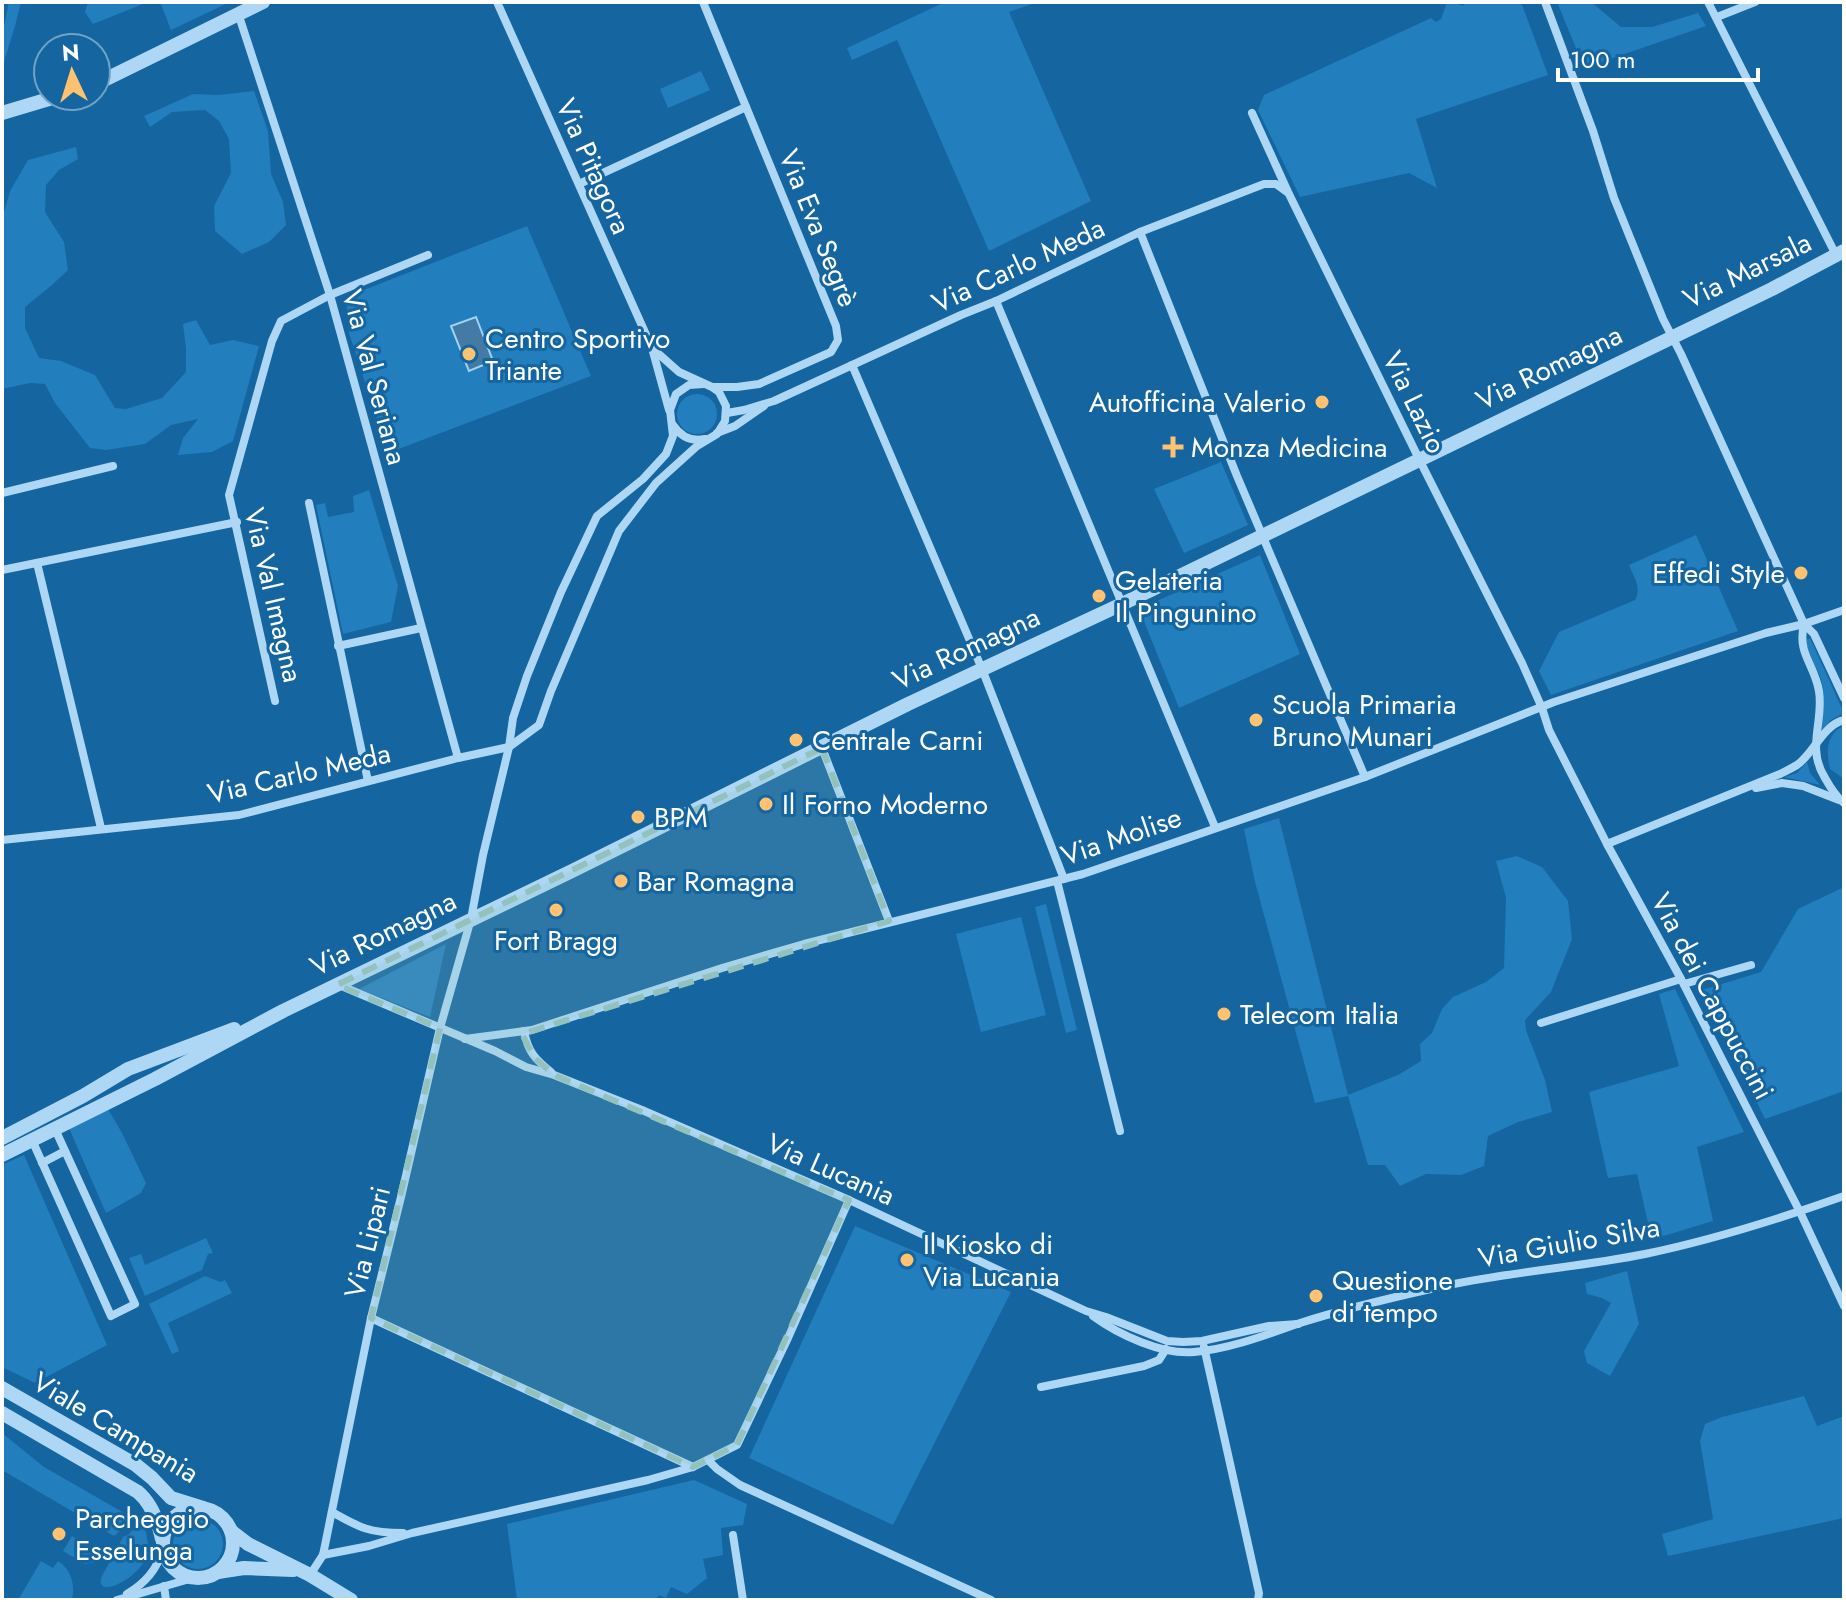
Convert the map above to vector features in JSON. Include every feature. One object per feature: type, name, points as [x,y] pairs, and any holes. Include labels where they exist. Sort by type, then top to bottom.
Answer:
[{"type":"street","points":[[112,76],[263,2]]},
{"type":"street","name":"Via Pitagora","points":[[497,2],[652,348],[670,416]]},
{"type":"street","name":"Via Eva Segrè","points":[[703,2],[836,326],[838,340],[831,352],[759,384],[737,387],[707,385]]},
{"type":"street","points":[[1545,2],[1593,131],[1614,198],[1663,319],[1804,624],[1814,634],[1844,698]]},
{"type":"street","points":[[1708,2],[1840,253]]},
{"type":"street","points":[[1717,17],[1755,2]]},
{"type":"street","name":"Via Val Seriana","points":[[238,13],[330,295],[458,758]]},
{"type":"street","points":[[2,113],[32,104]]},
{"type":"street","points":[[579,184],[746,107]]},
{"type":"street","name":"Via Lazio","points":[[1252,113],[1542,708]]},
{"type":"street","name":"Via Carlo Meda","points":[[2,840],[239,815],[509,747],[539,725],[619,531],[656,483],[697,446],[735,426],[768,403],[996,301],[1140,232],[1264,184],[1276,184],[1288,192]]},
{"type":"street","points":[[1140,232],[1262,535],[1365,777]]},
{"type":"street","name":"Via Marsala","points":[[1672,336],[1840,253]]},
{"type":"street","name":"Via Val Imagna","points":[[275,701],[229,495],[272,341],[281,321],[330,295],[428,255]]},
{"type":"street","points":[[996,301],[1215,827]]},
{"type":"street","name":"Via Romagna","points":[[2,1155],[283,1011],[908,704],[1122,604],[1672,336]]},
{"type":"street","name":"Via Pitagora","points":[[652,348],[679,372],[707,385]]},
{"type":"street","points":[[852,365],[982,669],[1061,880],[1120,1131]]},
{"type":"street","points":[[471,919],[513,718],[561,592],[597,516],[663,459],[672,440],[672,399],[680,390],[693,384],[707,385],[723,399],[727,413]]},
{"type":"street","name":"Via Carlo Meda","points":[[712,436],[725,422],[727,413],[768,403]]},
{"type":"street","points":[[670,416],[676,430],[687,438],[696,440],[712,436]]},
{"type":"street","points":[[2,493],[113,466]]},
{"type":"street","points":[[309,503],[368,781]]},
{"type":"street","points":[[2,570],[237,522]]},
{"type":"street","points":[[37,563],[101,828]]},
{"type":"street","name":"Via Molise","points":[[465,1039],[524,1031],[722,968],[889,921],[1083,874],[1365,777],[1554,702],[1844,610]]},
{"type":"street","points":[[1804,624],[1802,645],[1815,678],[1819,699],[1815,746],[1819,767],[1842,802]]},
{"type":"street","points":[[338,646],[421,628]]},
{"type":"street","name":"Via dei Cappuccini","points":[[1542,708],[1549,730],[1682,981],[1800,1212],[1844,1306]]},
{"type":"street","points":[[1607,844],[1799,764],[1832,727],[1844,720]]},
{"type":"street","points":[[822,748],[889,921]]},
{"type":"street","points":[[1740,791],[1782,783],[1803,786],[1842,802]]},
{"type":"street","points":[[1821,793],[1844,786]]},
{"type":"street","name":"Via Lipari","points":[[306,1573],[323,1555],[371,1318],[440,1028],[471,919]]},
{"type":"street","points":[[1541,1023],[1682,981],[1751,965]]},
{"type":"street","points":[[337,985],[465,1039]]},
{"type":"street","name":"Via Romagna","points":[[2,1138],[83,1096],[116,1075],[283,1011]]},
{"type":"street","name":"Via Lucania","points":[[524,1031],[534,1057],[554,1075]]},
{"type":"street","name":"Via Lucania","points":[[465,1039],[526,1067],[642,1110],[849,1200],[1086,1311],[1167,1341]]},
{"type":"street","points":[[151,1060],[157,1062],[155,1079]]},
{"type":"street","points":[[32,1140],[111,1316],[135,1304],[55,1129]]},
{"type":"street","points":[[42,1163],[65,1151]]},
{"type":"street","name":"Via Giulio Silva","points":[[1167,1341],[1204,1346],[1270,1335],[1298,1324],[1456,1283],[1645,1254],[1800,1212],[1844,1196]]},
{"type":"street","points":[[323,1555],[648,1480],[693,1467],[737,1445],[849,1200]]},
{"type":"street","name":"Via Lucania","points":[[1086,1311],[1105,1325],[1166,1351]]},
{"type":"street","points":[[371,1318],[693,1467]]},
{"type":"street","points":[[1166,1351],[1167,1341]]},
{"type":"street","points":[[1204,1346],[1259,1593],[1258,1600]]},
{"type":"street","name":"Via Giulio Silva","points":[[1041,1387],[1144,1366],[1159,1360],[1166,1351],[1196,1352],[1204,1346]]},
{"type":"street","name":"Viale Campania","points":[[2,1388],[136,1465],[171,1498],[203,1508]]},
{"type":"street","name":"Viale Campania","points":[[2,1413],[138,1492],[153,1510],[163,1545]]},
{"type":"street","points":[[708,1460],[740,1485],[991,1600]]},
{"type":"street","points":[[118,1600],[145,1582],[159,1562],[167,1526],[176,1515],[189,1509],[203,1508],[222,1517],[231,1531],[248,1544],[351,1600]]},
{"type":"street","points":[[332,1512],[366,1530],[412,1533]]},
{"type":"street","points":[[118,1600],[215,1573],[223,1568],[230,1556],[233,1542],[231,1531]]},
{"type":"street","points":[[733,1535],[743,1600]]},
{"type":"street","points":[[163,1545],[166,1558],[175,1569],[193,1578]]},
{"type":"street","points":[[215,1573],[244,1568],[306,1573]]},
{"type":"street","points":[[164,1586],[166,1600]]},
{"type":"highlighted area","points":[[822,748],[889,921],[522,1034],[534,1057],[554,1075],[849,1200],[737,1445],[693,1467],[371,1318],[440,1028],[337,985]]},
{"type":"shaded area","points":[[9,2],[21,2],[2,68],[2,36]]},
{"type":"shaded area","points":[[88,2],[148,2],[93,24],[85,12]]},
{"type":"shaded area","points":[[160,2],[230,2],[171,30]]},
{"type":"shaded area","points":[[945,2],[1031,2],[1009,12],[1091,201],[989,251],[897,40],[852,60],[847,48]]},
{"type":"shaded area","points":[[1447,2],[1463,6],[1465,2],[1521,2],[1548,75],[1416,119],[1437,188],[1409,173],[1300,197],[1258,110],[1264,95],[1431,18],[1436,22],[1441,19]]},
{"type":"shaded area","points":[[1557,2],[1591,2],[1621,27],[1652,27],[1698,13],[1706,26],[1584,68]]},
{"type":"shaded area","points":[[701,71],[710,90],[668,108],[660,89]]},
{"type":"shaded area","points":[[254,91],[268,131],[271,174],[283,202],[286,225],[269,242],[242,254],[215,231],[214,206],[231,173],[229,139],[219,121],[205,110],[172,112],[150,127],[144,116],[193,94]]},
{"type":"shaded area","points":[[76,147],[78,159],[59,170],[46,185],[45,212],[64,242],[68,270],[25,307],[25,328],[39,358],[61,361],[95,375],[115,408],[126,409],[162,398],[186,372],[183,324],[196,320],[210,345],[233,340],[259,346],[233,441],[212,452],[178,455],[183,438],[198,419],[171,425],[145,444],[106,450],[90,448],[55,403],[45,384],[30,383],[2,389],[2,220],[10,191],[28,160]]},
{"type":"shaded area","name":"Centro Sportivo Triante","points":[[527,226],[591,376],[388,453],[349,333],[346,297]]},
{"type":"shaded area","points":[[476,317],[493,361],[469,371],[451,326]]},
{"type":"shaded area","points":[[697,394],[711,400],[717,414],[711,428],[697,434],[683,428],[677,414],[683,400]]},
{"type":"shaded area","points":[[1221,462],[1248,525],[1184,553],[1154,489]]},
{"type":"shaded area","points":[[369,490],[398,586],[391,622],[343,634],[316,505],[325,503],[328,517],[354,512],[353,496]]},
{"type":"shaded area","points":[[1696,535],[1738,631],[1551,695],[1539,671],[1559,632],[1635,600],[1637,587],[1629,565]]},
{"type":"shaded area","points":[[1260,555],[1300,654],[1179,708],[1139,609]]},
{"type":"shaded area","points":[[1810,638],[1844,713],[1823,729],[1823,689],[1807,645],[1806,640]]},
{"type":"shaded area","points":[[1844,726],[1844,776],[1841,777],[1830,769],[1828,750],[1834,733]]},
{"type":"shaded area","points":[[1807,762],[1810,773],[1820,785],[1784,777],[1797,773]]},
{"type":"shaded area","points":[[1279,818],[1348,1095],[1398,1075],[1421,1061],[1420,1044],[1432,1033],[1442,1009],[1453,997],[1486,982],[1504,968],[1506,898],[1496,861],[1517,856],[1542,867],[1568,901],[1572,939],[1551,992],[1525,1020],[1552,1112],[1518,1122],[1488,1136],[1484,1166],[1461,1175],[1426,1174],[1400,1186],[1385,1165],[1368,1165],[1348,1096],[1315,1103],[1255,882],[1244,829]]},
{"type":"shaded area","points":[[1844,887],[1844,1091],[1765,1119],[1702,990],[1761,972],[1798,909]]},
{"type":"shaded area","points":[[1046,904],[1077,1030],[1066,1033],[1035,907]]},
{"type":"shaded area","points":[[1021,917],[1046,1015],[981,1032],[956,934]]},
{"type":"shaded area","points":[[446,944],[430,1017],[359,989]]},
{"type":"shaded area","points":[[1675,989],[1744,1132],[1697,1147],[1713,1221],[1657,1238],[1650,1232],[1637,1174],[1608,1178],[1589,1092],[1679,1066],[1659,994]]},
{"type":"shaded area","points":[[108,1109],[146,1183],[141,1193],[106,1213],[69,1128]]},
{"type":"shaded area","points":[[24,1155],[107,1345],[35,1383],[2,1367],[2,1165]]},
{"type":"shaded area","points":[[855,1226],[1011,1292],[893,1525],[749,1458]]},
{"type":"shaded area","points":[[206,1238],[213,1253],[208,1254],[202,1270],[145,1296],[129,1258],[141,1254],[145,1265]]},
{"type":"shaded area","points":[[1627,1271],[1639,1324],[1610,1376],[1587,1363],[1584,1351],[1611,1303],[1587,1294],[1585,1283]]},
{"type":"shaded area","points":[[205,1276],[221,1282],[225,1280],[232,1293],[168,1323],[179,1351],[172,1354],[149,1304]]},
{"type":"shaded area","points":[[1804,1396],[1817,1426],[1844,1416],[1844,1518],[1668,1556],[1662,1534],[1713,1519],[1700,1441],[1705,1424]]},
{"type":"shaded area","points":[[2,1433],[44,1467],[126,1514],[124,1526],[114,1536],[2,1470]]},
{"type":"shaded area","points":[[694,1480],[747,1504],[743,1525],[721,1528],[723,1555],[703,1559],[707,1578],[687,1594],[671,1587],[666,1598],[659,1595],[656,1600],[517,1600],[507,1524]]},
{"type":"shaded area","points":[[198,1519],[216,1526],[223,1544],[216,1562],[198,1569],[180,1562],[173,1544],[180,1526]]},
{"type":"shaded area","points":[[139,1523],[145,1526],[148,1542],[144,1562],[129,1578],[104,1587],[101,1584],[102,1576],[123,1537]]},
{"type":"shaded area","points":[[72,1536],[96,1550],[95,1562],[85,1564],[63,1551]]},
{"type":"shaded area","points":[[41,1561],[53,1568],[58,1561],[66,1568],[72,1583],[72,1599],[18,1600]]},
{"type":"place","name":"Centro Sportivo Triante","points":[[469,354]]},
{"type":"place","name":"Autofficina Valerio","points":[[1322,402]]},
{"type":"place","name":"Monza Medicina","points":[[1173,447]]},
{"type":"place","name":"Effedi Style","points":[[1801,573]]},
{"type":"place","name":"Gelateria Il Pingunino","points":[[1099,596]]},
{"type":"place","name":"Scuola Primaria Bruno Munari","points":[[1256,720]]},
{"type":"place","name":"Centrale Carni","points":[[796,740]]},
{"type":"place","name":"Il Forno Moderno","points":[[766,804]]},
{"type":"place","name":"BPM","points":[[638,817]]},
{"type":"place","name":"Bar Romagna","points":[[621,881]]},
{"type":"place","name":"Fort Bragg","points":[[556,910]]},
{"type":"place","name":"Telecom Italia","points":[[1224,1014]]},
{"type":"place","name":"Il Kiosko di Via Lucania","points":[[907,1260]]},
{"type":"place","name":"Questione di tempo","points":[[1316,1296]]},
{"type":"place","name":"Parcheggio Esselunga","points":[[59,1534]]}]
